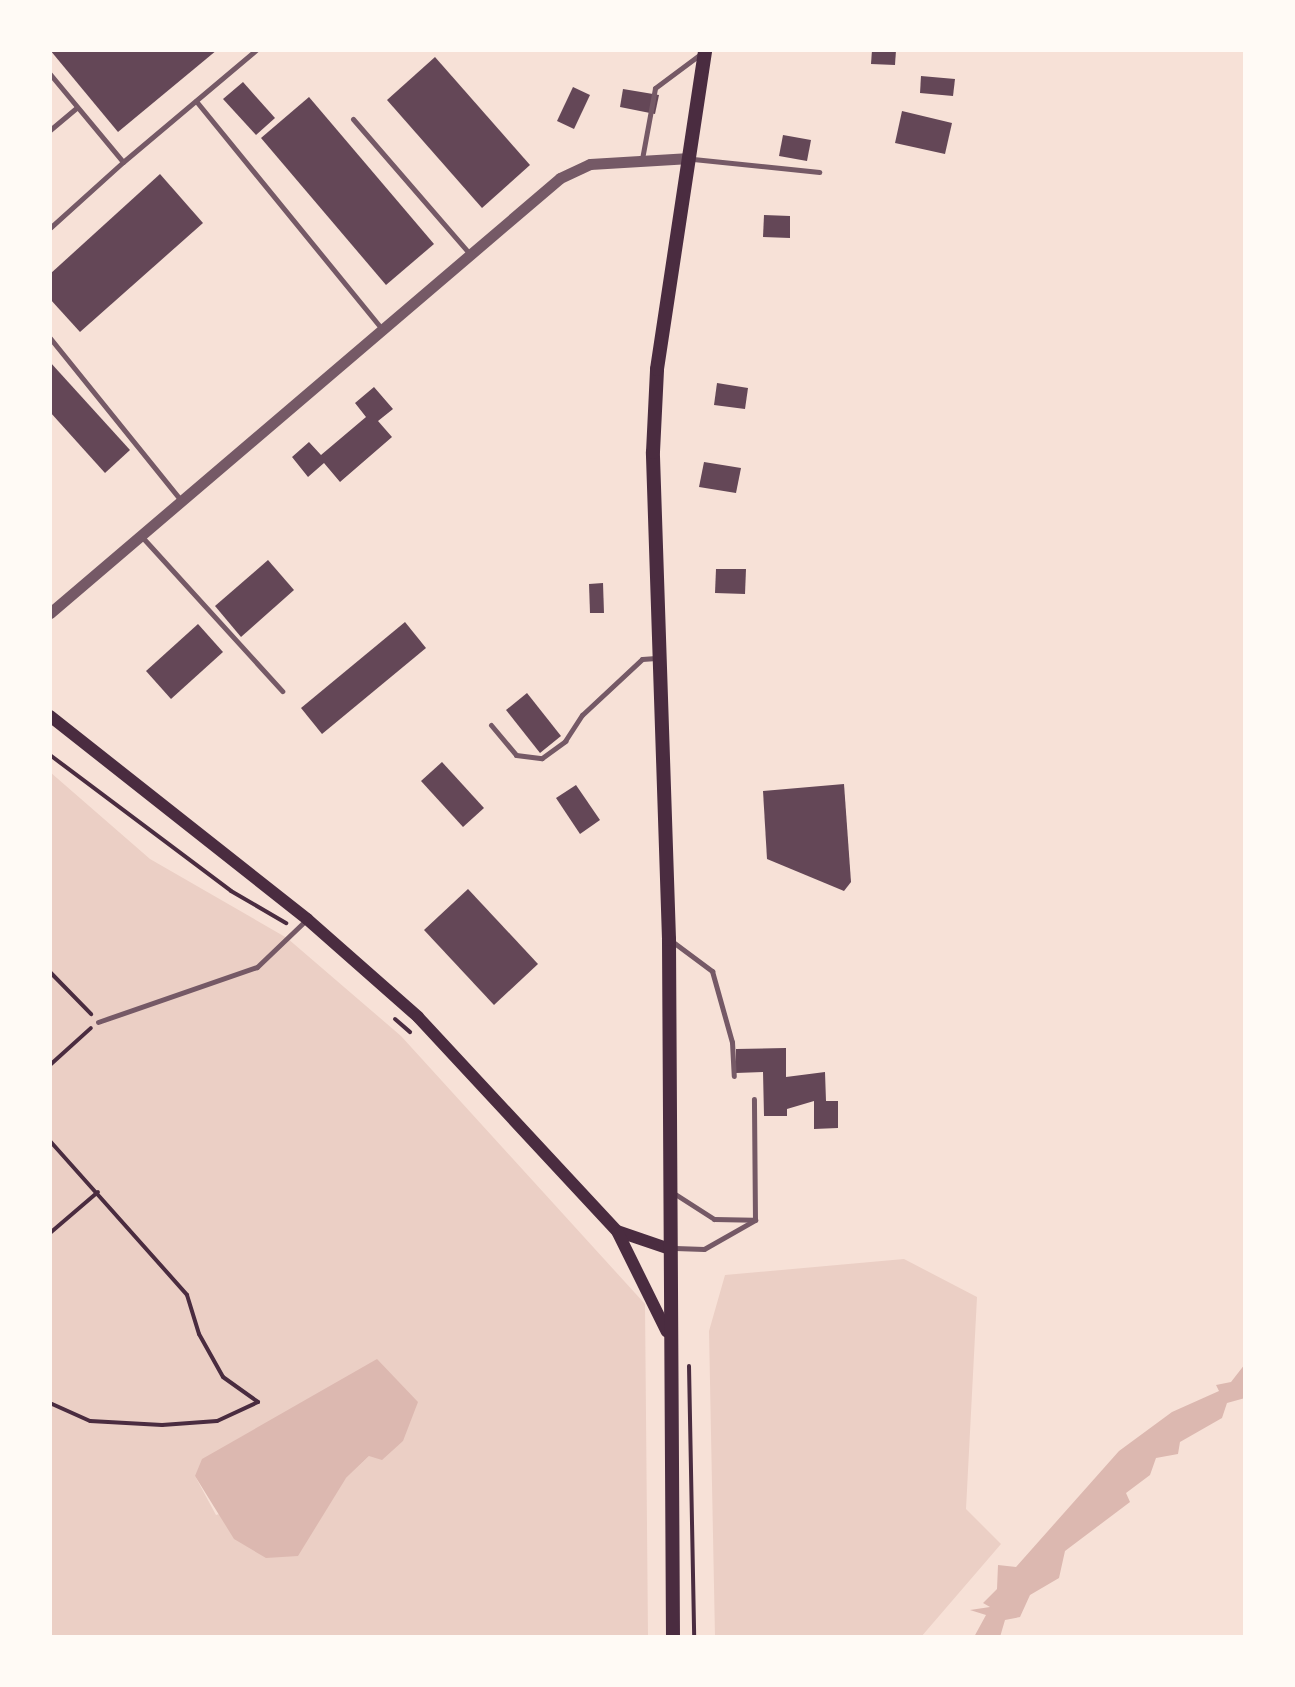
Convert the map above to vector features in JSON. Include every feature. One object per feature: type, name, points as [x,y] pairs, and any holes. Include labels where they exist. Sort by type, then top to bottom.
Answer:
[{"type":"main road","points":[[672,1637],[668,939],[659,658],[657,369],[705,51]]},
{"type":"main road","points":[[50,716],[418,1017],[617,1231],[668,1332]]},
{"type":"main road","points":[[617,1231],[667,1248]]},
{"type":"street","points":[[50,613],[560,178],[590,164],[690,158]]},
{"type":"lane","points":[[50,228],[256,50]]},
{"type":"lane","points":[[642,159],[655,88],[705,51]]},
{"type":"lane","points":[[50,74],[123,162]]},
{"type":"lane","points":[[196,101],[382,329]]},
{"type":"lane","points":[[50,130],[77,107]]},
{"type":"lane","points":[[353,119],[470,254]]},
{"type":"lane","points":[[690,158],[819,172]]},
{"type":"lane","points":[[50,338],[182,500]]},
{"type":"lane","points":[[140,536],[282,691]]},
{"type":"lane","points":[[491,725],[516,755],[542,758],[566,742],[582,715],[642,659],[659,658]]},
{"type":"lane","points":[[98,1022],[257,968],[301,924]]},
{"type":"lane","points":[[668,939],[712,971],[734,1076]]},
{"type":"lane","points":[[754,1100],[755,1220]]},
{"type":"lane","points":[[670,1190],[714,1219],[755,1220]]},
{"type":"lane","points":[[667,1248],[704,1250],[755,1220]]},
{"type":"path","points":[[50,756],[231,891],[301,924]]},
{"type":"path","points":[[50,972],[98,1022],[50,1065]]},
{"type":"path","points":[[394,1018],[422,1043]]},
{"type":"path","points":[[50,1141],[187,1294],[198,1334],[224,1377],[258,1402],[217,1421],[162,1425],[90,1421],[50,1403]]},
{"type":"path","points":[[50,1234],[98,1192]]},
{"type":"path","points":[[688,1350],[694,1637]]},
{"type":"shaded area","points":[[50,772],[150,859],[287,938],[401,1036],[645,1304],[648,1637],[50,1637]],"holes":[[[403,1441],[369,1456],[346,1478],[216,1515],[195,1476]]]},
{"type":"shaded area","points":[[904,1259],[977,1297],[966,1509],[1001,1544],[921,1637],[715,1637],[709,1331],[725,1275]]},
{"type":"shaded area","points":[[377,1359],[418,1402],[403,1441],[382,1460],[369,1456],[346,1478],[298,1556],[266,1558],[234,1539],[195,1476],[202,1459]]},
{"type":"shaded area","points":[[1245,1364],[1245,1398],[1227,1403],[1222,1418],[1180,1442],[1178,1454],[1156,1458],[1150,1475],[1126,1493],[1130,1502],[1065,1551],[1059,1578],[1030,1595],[1020,1617],[1005,1620],[1000,1637],[974,1637],[986,1615],[970,1610],[990,1607],[983,1603],[997,1589],[998,1565],[1016,1567],[1119,1451],[1172,1412],[1219,1391],[1216,1385],[1231,1382]]},
{"type":"building","points":[[50,50],[217,50],[118,132]]},
{"type":"building","points":[[872,50],[896,50],[895,65],[871,64]]},
{"type":"building","points":[[435,57],[530,165],[482,208],[387,100]]},
{"type":"building","points":[[921,76],[955,79],[953,96],[920,93]]},
{"type":"building","points":[[243,82],[275,118],[256,135],[223,99]]},
{"type":"building","points":[[573,87],[590,95],[574,129],[557,121]]},
{"type":"building","points":[[623,89],[659,95],[655,114],[620,107]]},
{"type":"building","points":[[309,97],[434,244],[386,285],[261,138]]},
{"type":"building","points":[[902,111],[952,123],[945,154],[895,143]]},
{"type":"building","points":[[783,135],[811,140],[807,161],[779,156]]},
{"type":"building","points":[[160,174],[203,223],[80,332],[50,299],[50,274]]},
{"type":"building","points":[[764,215],[790,216],[790,238],[763,237]]},
{"type":"building","points":[[50,362],[130,450],[105,473],[50,412]]},
{"type":"building","points":[[717,383],[748,388],[745,409],[714,405]]},
{"type":"building","points":[[374,387],[393,409],[378,421],[392,437],[340,482],[324,463],[308,477],[292,457],[309,442],[321,455],[366,417],[355,403]]},
{"type":"building","points":[[704,462],[741,468],[736,493],[699,487]]},
{"type":"building","points":[[268,560],[294,590],[241,637],[215,606]]},
{"type":"building","points":[[716,569],[746,569],[745,594],[715,593]]},
{"type":"building","points":[[603,583],[604,613],[590,613],[589,584]]},
{"type":"building","points":[[405,622],[426,648],[322,734],[301,708]]},
{"type":"building","points":[[198,624],[223,652],[171,699],[146,671]]},
{"type":"building","points":[[527,693],[561,736],[540,753],[506,710]]},
{"type":"building","points":[[442,762],[484,808],[463,827],[421,781]]},
{"type":"building","points":[[844,784],[851,882],[844,891],[767,859],[763,791]]},
{"type":"building","points":[[576,785],[600,820],[580,834],[556,798]]},
{"type":"building","points":[[468,889],[538,964],[494,1005],[424,930]]},
{"type":"building","points":[[786,1048],[786,1077],[825,1072],[826,1101],[838,1101],[838,1128],[814,1129],[814,1101],[787,1109],[787,1116],[764,1116],[763,1072],[736,1073],[736,1049]]}]
